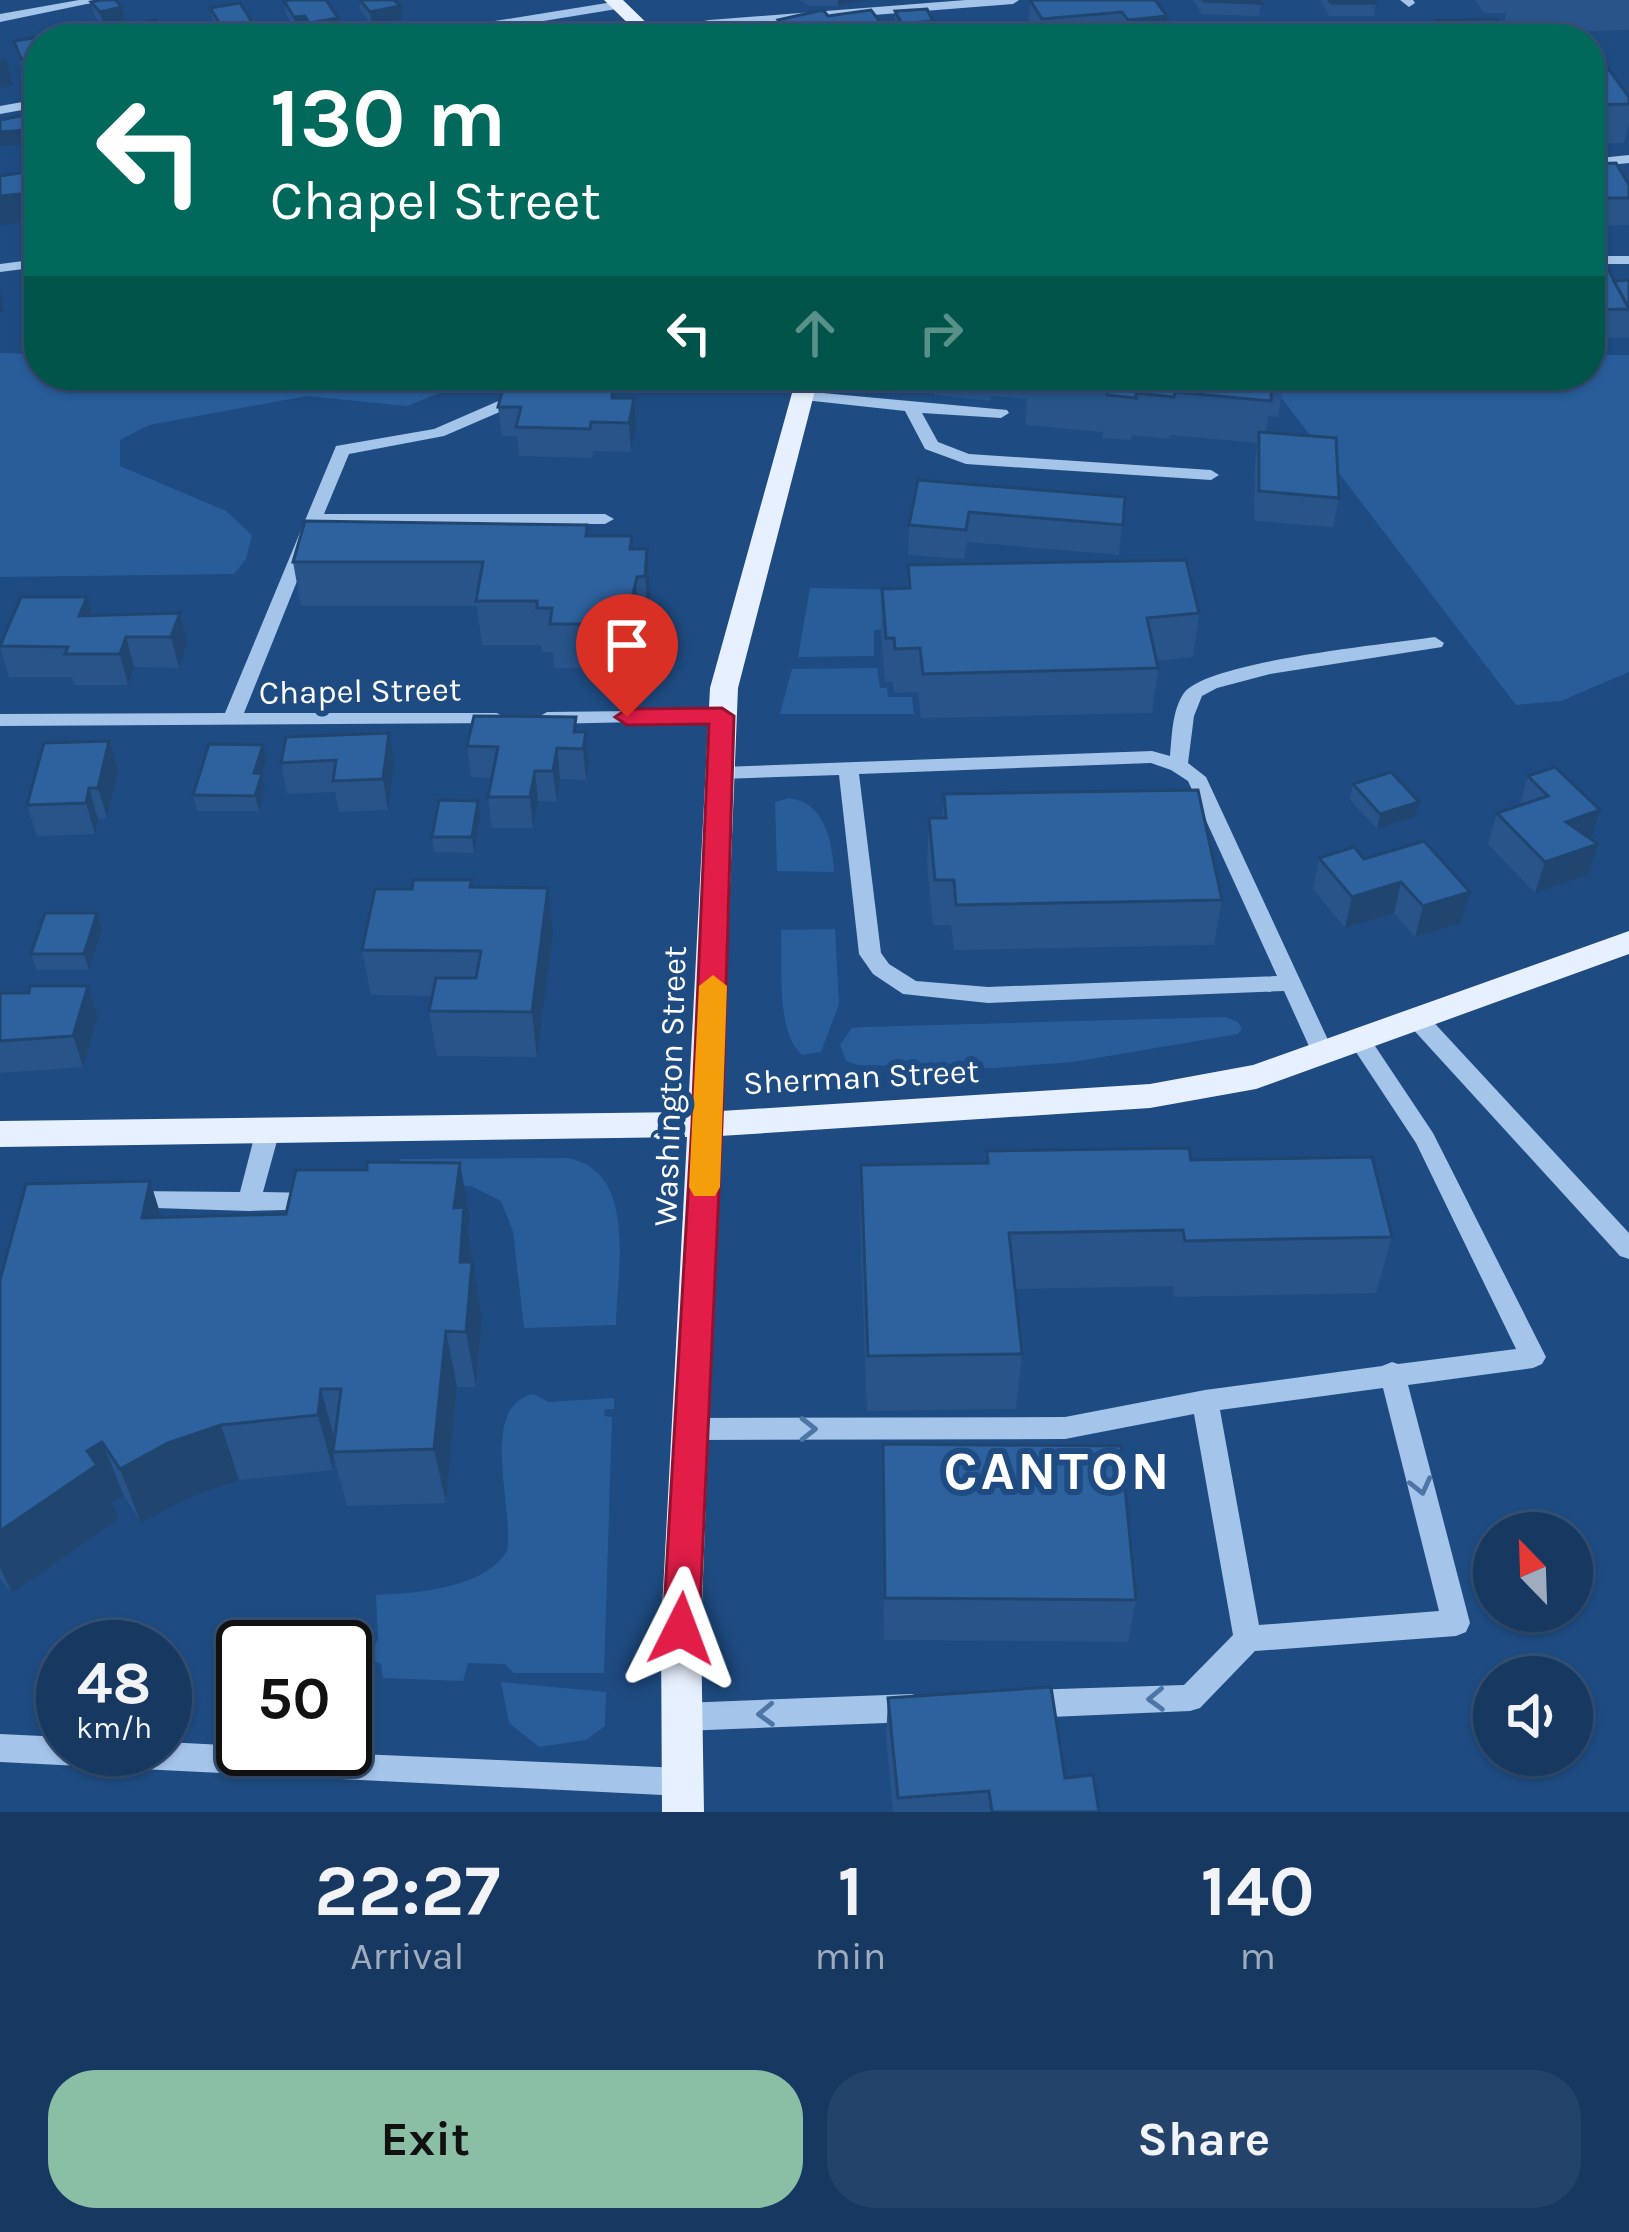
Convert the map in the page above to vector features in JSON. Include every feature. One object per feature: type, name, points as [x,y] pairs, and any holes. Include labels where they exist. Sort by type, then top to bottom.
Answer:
[{"type":"main road","points":[[616,2],[639,24]]},
{"type":"main road","name":"Washington Street","points":[[682,1797],[681,1629],[724,688],[803,390]]},
{"type":"main road","name":"Sherman Street","points":[[0,1134],[707,1124],[1150,1096],[1256,1077],[1629,942]]},
{"type":"street","points":[[0,18],[100,0]]},
{"type":"street","points":[[709,24],[1013,0]]},
{"type":"street","points":[[492,24],[616,2]]},
{"type":"street","points":[[231,722],[342,450],[438,433],[536,390]]},
{"type":"street","points":[[828,390],[911,407],[1001,413]]},
{"type":"street","points":[[911,407],[931,445],[966,459],[1211,475]]},
{"type":"street","points":[[313,519],[604,519]]},
{"type":"street","points":[[1178,765],[1189,697],[1200,687],[1241,675],[1435,643]]},
{"type":"street","points":[[532,718],[722,716]]},
{"type":"street","name":"Chapel Street","points":[[0,720],[509,718]]},
{"type":"street","points":[[721,773],[1152,758],[1178,765],[1196,777],[1324,1055]]},
{"type":"street","points":[[848,768],[870,953],[881,969],[911,988],[988,995],[1290,982]]},
{"type":"street","points":[[1418,1019],[1629,1249]]},
{"type":"street","points":[[691,1429],[1065,1428],[1392,1372],[1533,1358],[1425,1139],[1359,1040]]},
{"type":"street","points":[[249,1202],[268,1130]]},
{"type":"street","points":[[126,1200],[338,1202]]},
{"type":"street","points":[[1007,1705],[1190,1698],[1248,1639],[1456,1623],[1392,1372]]},
{"type":"street","points":[[1205,1401],[1248,1639]]},
{"type":"street","points":[[682,1717],[939,1707]]},
{"type":"street","points":[[0,1748],[682,1797]]},
{"type":"shaded area","points":[[0,353],[24,354],[24,390],[447,390],[407,406],[307,396],[149,425],[120,440],[120,466],[226,511],[252,535],[246,559],[234,574],[0,577]]},
{"type":"shaded area","points":[[1605,355],[1629,355],[1629,672],[1561,701],[1516,705],[1275,390],[1605,390]]},
{"type":"shaded area","points":[[810,588],[992,592],[901,629],[874,630],[874,656],[798,657]]},
{"type":"shaded area","points":[[877,668],[880,688],[887,688],[888,697],[912,697],[914,714],[780,714],[792,669]]},
{"type":"shaded area","points":[[788,798],[811,807],[824,824],[834,872],[777,871],[775,802]]},
{"type":"shaded area","points":[[835,929],[839,1004],[821,1052],[802,1055],[793,1044],[784,1014],[781,930]]},
{"type":"shaded area","points":[[1225,1017],[1238,1022],[1242,1029],[1238,1034],[1073,1062],[994,1068],[858,1065],[846,1061],[840,1045],[852,1028],[863,1027]]},
{"type":"shaded area","points":[[567,1158],[590,1166],[605,1181],[614,1202],[620,1251],[616,1325],[524,1328],[513,1231],[501,1201],[471,1186],[401,1183],[400,1159]]},
{"type":"shaded area","points":[[533,1394],[549,1402],[614,1398],[614,1409],[605,1409],[604,1416],[612,1417],[604,1673],[514,1673],[505,1664],[468,1663],[463,1681],[383,1678],[381,1664],[372,1661],[378,1639],[376,1595],[466,1581],[496,1564],[507,1551],[502,1439],[506,1418],[516,1403]]},
{"type":"shaded area","points":[[501,1682],[606,1692],[605,1726],[586,1740],[539,1747],[509,1723]]},
{"type":"building","points":[[115,0],[122,7],[100,12],[91,2]]},
{"type":"building","points":[[326,0],[338,18],[309,23],[305,16],[294,17],[284,1]]},
{"type":"building","points":[[360,0],[394,0],[400,6],[370,12]]},
{"type":"building","points":[[1030,0],[1155,0],[1167,16],[1128,20],[1122,12],[1042,19]]},
{"type":"building","points":[[1258,0],[1261,3],[1204,1]]},
{"type":"building","points":[[1329,0],[1374,0],[1376,3],[1331,3]]},
{"type":"building","points":[[240,3],[253,24],[220,24],[210,8]]},
{"type":"building","points":[[927,9],[933,21],[902,24],[895,11]]},
{"type":"building","points":[[823,10],[828,16],[871,10],[882,24],[781,24],[778,20]]},
{"type":"building","points":[[1496,19],[1499,24],[1438,24],[1436,20]]},
{"type":"building","points":[[24,39],[24,59],[21,59],[14,41]]},
{"type":"building","points":[[1605,64],[1629,97],[1629,104],[1605,105]]},
{"type":"building","points":[[24,115],[24,130],[0,132],[0,120]]},
{"type":"building","points":[[1605,163],[1616,163],[1629,185],[1629,198],[1605,198]]},
{"type":"building","points":[[24,172],[24,194],[0,196],[0,176]]},
{"type":"building","points":[[1605,269],[1608,269],[1629,309],[1605,310]]},
{"type":"building","points":[[1629,280],[1629,308],[1614,281]]},
{"type":"building","points":[[503,390],[613,390],[612,398],[634,398],[629,423],[591,422],[590,429],[516,427],[521,407],[498,407]]},
{"type":"building","points":[[1108,390],[1271,390],[1271,401],[1175,392],[1174,397],[1107,395]]},
{"type":"building","points":[[1259,432],[1336,438],[1339,498],[1259,491]]},
{"type":"building","points":[[918,480],[1125,497],[1123,525],[969,512],[966,530],[909,525]]},
{"type":"building","points":[[305,521],[587,525],[586,536],[632,536],[630,549],[647,549],[645,576],[637,577],[628,615],[608,614],[606,624],[550,624],[552,608],[537,608],[537,601],[476,601],[483,562],[293,562]]},
{"type":"building","points":[[1186,560],[1199,613],[1147,618],[1158,668],[923,674],[920,648],[895,649],[894,638],[886,638],[882,589],[910,588],[908,565]]},
{"type":"building","points":[[21,597],[87,597],[79,616],[180,613],[171,637],[126,637],[120,654],[65,654],[68,647],[0,646]]},
{"type":"building","points":[[474,716],[576,717],[574,732],[586,732],[583,749],[557,748],[553,771],[535,771],[530,797],[488,797],[498,747],[467,746]]},
{"type":"building","points":[[389,733],[383,779],[333,781],[336,760],[281,763],[286,737]]},
{"type":"building","points":[[109,741],[98,788],[89,788],[86,803],[27,805],[44,743]]},
{"type":"building","points":[[209,744],[263,745],[254,773],[262,774],[255,796],[193,795]]},
{"type":"building","points":[[1555,767],[1600,810],[1566,822],[1598,844],[1545,862],[1497,813],[1548,796],[1528,776]]},
{"type":"building","points":[[1391,772],[1419,802],[1380,814],[1353,784]]},
{"type":"building","points":[[1198,790],[1222,900],[956,905],[954,880],[935,880],[929,818],[946,818],[944,794]]},
{"type":"building","points":[[439,800],[478,801],[472,837],[432,837]]},
{"type":"building","points":[[1424,841],[1470,892],[1423,906],[1401,882],[1352,897],[1319,858],[1354,847],[1364,859]]},
{"type":"building","points":[[413,880],[472,880],[470,887],[548,888],[532,1012],[429,1011],[436,978],[476,978],[481,951],[362,950],[375,889],[412,889]]},
{"type":"building","points":[[45,913],[97,913],[84,954],[31,954]]},
{"type":"building","points":[[30,986],[88,986],[73,1036],[0,1041],[0,993],[29,993]]},
{"type":"building","points":[[1189,1148],[1191,1160],[1372,1157],[1392,1237],[1185,1241],[1183,1230],[1009,1233],[1022,1354],[868,1356],[861,1165],[988,1163],[987,1151]]},
{"type":"building","points":[[367,1162],[460,1163],[454,1208],[464,1207],[460,1262],[472,1262],[466,1332],[446,1331],[434,1449],[333,1452],[341,1389],[321,1389],[318,1415],[221,1425],[168,1443],[120,1469],[102,1442],[87,1451],[97,1465],[0,1531],[0,1280],[26,1184],[150,1181],[142,1218],[286,1214],[296,1170],[367,1170]]},
{"type":"building","points":[[883,1444],[1121,1446],[1136,1600],[885,1598]]},
{"type":"building","points":[[1051,1687],[1065,1778],[1093,1775],[1099,1812],[992,1812],[989,1791],[898,1798],[888,1698]]},
{"type":"slow traffic","points":[[705,1187],[713,986]]},
{"type":"district","name":"CANTON","points":[[1058,1470]]},
{"type":"route","points":[[627,717],[722,716],[681,1629]]}]
